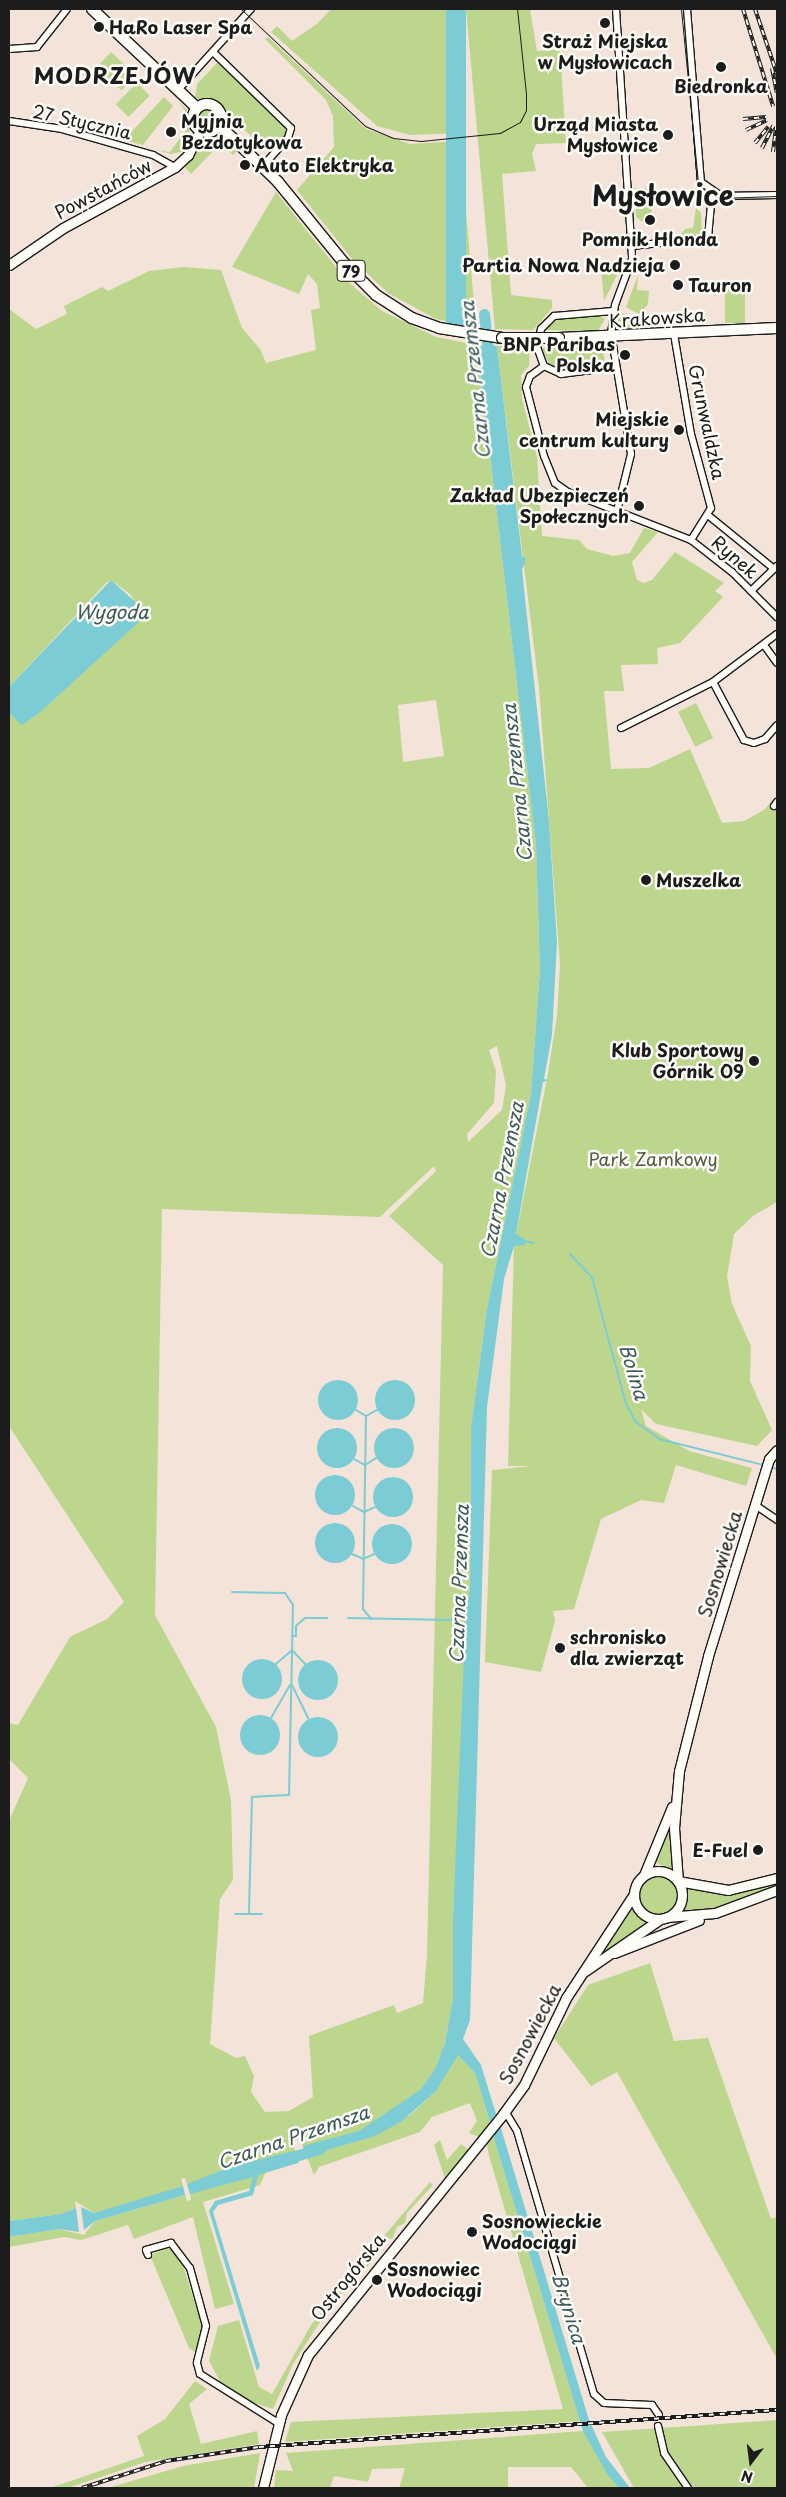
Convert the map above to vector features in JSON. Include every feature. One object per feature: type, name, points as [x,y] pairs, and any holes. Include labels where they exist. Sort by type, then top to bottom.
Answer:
[{"type":"main road","points":[[92,9],[197,108],[193,120],[200,130],[211,132],[219,125]]},
{"type":"main road","name":"79","points":[[197,108],[205,104],[217,109],[219,125],[262,166]]},
{"type":"main road","name":"Krakowska","points":[[262,166],[365,285],[398,310],[439,328],[502,338],[611,338],[777,328]]},
{"type":"street","points":[[9,49],[37,47],[67,9]]},
{"type":"street","points":[[178,90],[251,9]]},
{"type":"street","points":[[616,9],[632,246],[632,260],[613,311],[611,338],[631,454],[617,511]]},
{"type":"street","points":[[688,9],[700,152],[700,178],[712,193],[727,197],[777,195]]},
{"type":"street","points":[[213,52],[291,128],[288,138],[262,166]]},
{"type":"street","name":"27 Stycznia","points":[[9,122],[62,129],[153,155],[175,167]]},
{"type":"street","name":"Powstańców","points":[[9,265],[63,228],[175,167],[188,155],[200,130]]},
{"type":"street","points":[[632,246],[708,238],[712,193]]},
{"type":"street","name":"Krakowska","points":[[544,366],[537,341],[544,324],[554,316],[613,311]]},
{"type":"street","name":"Grunwaldzka","points":[[674,334],[691,434],[711,508],[709,516]]},
{"type":"street","points":[[615,367],[568,375],[544,366],[528,378],[526,390],[554,481],[564,490],[691,540]]},
{"type":"street","name":"Rynek","points":[[775,567],[709,516],[691,540],[751,591],[777,617]]},
{"type":"street","points":[[751,591],[775,567]]},
{"type":"street","points":[[621,728],[713,682],[777,634]]},
{"type":"street","points":[[764,645],[777,663]]},
{"type":"street","points":[[713,682],[744,740],[754,743],[764,739],[777,725]]},
{"type":"street","name":"Sosnowiecka","points":[[504,2112],[524,2084],[582,1972],[634,1894],[644,1875],[675,1795],[706,1666],[769,1459],[777,1450]]},
{"type":"street","points":[[755,1505],[777,1520]]},
{"type":"street","name":"Sosnowiecka","points":[[582,1972],[614,1954],[680,1904],[675,1795]]},
{"type":"street","points":[[644,1875],[662,1871],[678,1881],[728,1890],[777,1878]]},
{"type":"street","points":[[614,1954],[777,1890]]},
{"type":"street","points":[[634,1894],[641,1912],[664,1918],[715,1913]]},
{"type":"street","points":[[504,2112],[517,2132],[594,2394],[604,2403],[652,2405],[659,2415]]},
{"type":"street","name":"Ostrogórska","points":[[263,2488],[278,2423],[293,2382],[316,2343],[504,2112]]},
{"type":"street","points":[[148,2255],[146,2250],[171,2243],[190,2268],[206,2326],[197,2363],[200,2374],[278,2423]]},
{"type":"street","points":[[658,2426],[664,2453],[688,2488]]},
{"type":"green space","points":[[331,9],[446,9],[459,133],[410,135],[377,126],[271,32],[277,26],[292,41],[317,24]]},
{"type":"green space","points":[[466,9],[530,9],[537,51],[560,49],[566,143],[536,144],[532,154],[536,171],[502,174],[511,295],[552,300],[552,308],[533,330],[495,329]]},
{"type":"green space","points":[[268,37],[366,129],[410,144],[460,141],[476,327],[436,319],[388,293],[353,260],[297,190],[334,147],[333,116],[326,100],[265,39]]},
{"type":"green space","points":[[111,52],[136,75],[122,91],[97,67]]},
{"type":"green space","points":[[218,62],[285,126],[286,135],[279,145],[274,141],[267,150],[240,126],[229,124],[215,103],[195,98],[197,84]]},
{"type":"green space","points":[[137,83],[150,96],[129,117],[116,104]]},
{"type":"green space","points":[[164,97],[173,106],[143,145],[124,140]]},
{"type":"green space","points":[[178,101],[187,110],[190,130],[184,151],[171,154],[157,150],[170,152],[188,127],[185,111]]},
{"type":"green space","points":[[207,109],[213,112],[216,118],[213,124],[207,127],[201,124],[198,118],[201,112]]},
{"type":"green space","points":[[216,134],[237,151],[233,155],[221,143],[191,174],[183,165],[203,138]]},
{"type":"green space","points":[[635,188],[647,188],[652,211],[643,222],[636,217]]},
{"type":"green space","points":[[276,192],[347,281],[382,311],[436,337],[477,345],[536,845],[540,969],[531,1094],[487,1309],[471,1427],[470,1589],[453,1918],[453,1998],[445,2043],[435,2069],[420,2090],[375,2135],[410,2115],[436,2091],[458,2054],[475,2073],[490,2122],[480,2137],[469,2133],[477,2121],[470,2103],[432,2117],[420,2132],[319,2167],[314,2175],[300,2139],[292,2142],[299,2163],[268,2167],[260,2185],[203,2202],[234,2304],[215,2309],[193,2217],[134,2239],[128,2225],[81,2240],[64,2237],[9,2247],[9,2237],[59,2229],[84,2235],[95,2221],[185,2195],[187,2201],[191,2200],[190,2194],[202,2190],[201,2180],[187,2184],[185,2178],[181,2179],[183,2186],[125,2206],[94,2213],[75,2201],[76,2208],[61,2214],[9,2221],[9,1821],[28,1778],[9,1759],[9,1723],[18,1725],[70,1637],[107,1619],[124,1602],[9,1426],[9,713],[18,722],[111,647],[143,615],[130,594],[111,580],[106,583],[9,687],[9,309],[36,329],[67,314],[64,306],[102,287],[108,291],[149,271],[184,267],[221,270],[242,328],[260,349],[266,363],[316,350],[311,310],[320,308],[317,284],[308,274],[299,294],[232,267]],"holes":[[[436,700],[444,756],[403,762],[398,705]],[[497,1046],[506,1085],[502,1110],[468,1142],[467,1134],[494,1103],[496,1071],[489,1050]],[[434,1166],[436,1171],[389,1216],[443,1265],[427,1956],[423,2003],[397,2013],[394,2005],[309,2036],[313,2097],[289,2111],[265,2112],[251,2092],[254,2076],[245,2056],[236,2058],[210,2044],[220,1899],[233,1880],[231,1800],[216,1727],[155,1615],[162,1209],[380,1217]]]},
{"type":"green space","points":[[696,208],[701,213],[702,229],[708,232],[677,239],[685,229],[693,228]]},
{"type":"green space","points":[[616,266],[619,271],[604,301],[601,268]]},
{"type":"green space","points":[[638,275],[637,290],[649,291],[648,304],[640,315],[626,307]]},
{"type":"green space","points":[[725,287],[745,287],[745,323],[725,323]]},
{"type":"green space","points":[[617,310],[642,325],[643,332],[619,331],[615,325]]},
{"type":"green space","points":[[597,314],[605,319],[598,331],[544,330],[560,318]]},
{"type":"green space","name":"Park Zamkowy","points":[[497,346],[530,346],[529,366],[521,375],[522,399],[537,457],[542,536],[579,540],[587,549],[613,556],[630,553],[644,528],[658,532],[632,562],[637,580],[644,583],[652,580],[675,552],[724,583],[715,591],[723,597],[680,643],[657,648],[658,664],[621,665],[624,691],[604,691],[611,769],[649,768],[690,749],[722,823],[744,821],[764,810],[777,795],[777,1202],[753,1216],[734,1234],[727,1277],[732,1304],[751,1346],[750,1381],[772,1430],[757,1446],[656,1424],[641,1409],[646,1426],[689,1451],[752,1468],[746,1486],[676,1465],[664,1503],[641,1500],[601,1519],[574,1609],[553,1611],[555,1621],[541,1672],[485,1662],[492,1470],[532,1466],[508,1466],[514,1245],[547,1079],[557,1016],[560,964],[539,688]]},
{"type":"green space","points":[[602,347],[605,362],[568,370],[551,367],[541,348]]},
{"type":"green space","points":[[696,703],[713,738],[695,747],[678,712]]},
{"type":"green space","points":[[670,1830],[674,1872],[655,1862]]},
{"type":"green space","points":[[658,1876],[671,1882],[677,1895],[671,1908],[658,1914],[645,1908],[639,1895],[645,1882]]},
{"type":"green space","points":[[777,1882],[777,1887],[708,1912],[678,1914],[686,1887],[736,1894]]},
{"type":"green space","points":[[627,1907],[652,1922],[595,1961]]},
{"type":"green space","points":[[650,1963],[674,2041],[708,2038],[771,2219],[777,2217],[777,2359],[617,2072],[591,2086],[554,2038],[588,1985]]},
{"type":"green space","points":[[493,2135],[580,2421],[285,2442],[291,2422],[563,2409],[488,2152],[487,2142]]},
{"type":"green space","points":[[440,2140],[447,2160],[461,2144],[469,2150],[445,2179],[434,2145]]},
{"type":"green space","points":[[430,2182],[433,2185],[407,2213],[405,2223],[397,2227],[392,2239],[384,2236]]},
{"type":"green space","points":[[168,2248],[181,2259],[202,2325],[203,2336],[197,2353],[189,2348],[150,2255]]},
{"type":"green space","points":[[369,2253],[374,2260],[346,2287],[322,2319],[293,2364],[273,2409],[243,2399],[221,2383],[209,2361],[218,2326],[239,2320],[259,2387],[272,2394],[311,2325]]},
{"type":"green space","points":[[195,2381],[207,2389],[189,2404],[201,2444],[257,2431],[259,2444],[145,2462],[68,2488],[50,2488],[144,2456],[137,2436],[165,2419]]},
{"type":"green space","points":[[777,2420],[777,2488],[634,2488],[602,2432]]},
{"type":"green space","points":[[583,2431],[619,2488],[588,2488],[571,2467],[508,2467],[508,2488],[399,2488],[405,2468],[372,2469],[368,2482],[334,2476],[330,2488],[274,2488],[276,2470],[293,2471],[286,2453]]},
{"type":"green space","points":[[260,2453],[254,2488],[108,2488],[183,2466]]},
{"type":"water","points":[[446,9],[466,9],[466,328],[446,328]]},
{"type":"water","points":[[477,345],[497,346],[522,556],[526,559],[522,570],[549,821],[557,942],[552,1035],[544,1079],[549,1080],[543,1082],[516,1234],[526,1240],[525,1245],[514,1246],[504,1279],[487,1407],[470,2020],[463,2039],[481,2065],[496,2114],[490,2122],[475,2073],[458,2055],[436,2091],[402,2121],[375,2136],[306,2156],[303,2146],[359,2131],[420,2090],[435,2069],[445,2043],[453,1998],[453,1918],[466,1607],[454,1618],[452,1614],[468,1599],[470,1589],[471,1427],[487,1309],[531,1094],[540,969],[536,845]]},
{"type":"water","name":"Wygoda","points":[[111,580],[141,607],[140,621],[39,713],[22,725],[9,713],[9,687]]},
{"type":"water","points":[[342,1380],[349,1383],[355,1389],[358,1400],[357,1408],[349,1417],[342,1420],[334,1420],[327,1417],[319,1408],[318,1396],[321,1389],[330,1381]]},
{"type":"water","points":[[399,1380],[406,1383],[412,1389],[415,1400],[414,1408],[406,1417],[399,1420],[391,1420],[384,1417],[376,1408],[375,1396],[378,1389],[387,1381]]},
{"type":"water","points":[[341,1428],[348,1431],[354,1437],[357,1448],[356,1456],[348,1465],[341,1468],[333,1468],[326,1465],[318,1456],[317,1444],[320,1437],[329,1429]]},
{"type":"water","points":[[398,1428],[405,1431],[411,1437],[414,1448],[413,1456],[405,1465],[398,1468],[390,1468],[383,1465],[375,1456],[374,1444],[377,1437],[386,1429]]},
{"type":"water","points":[[339,1475],[346,1478],[352,1484],[355,1495],[354,1503],[346,1512],[339,1515],[331,1515],[324,1512],[316,1503],[315,1491],[318,1484],[327,1476]]},
{"type":"water","points":[[397,1477],[404,1480],[410,1486],[413,1497],[412,1505],[404,1514],[397,1517],[389,1517],[382,1514],[374,1505],[373,1493],[376,1486],[385,1478]]},
{"type":"water","points":[[339,1523],[346,1526],[352,1532],[355,1543],[354,1551],[346,1560],[339,1563],[331,1563],[324,1560],[316,1551],[315,1539],[318,1532],[327,1524]]},
{"type":"water","points":[[396,1524],[403,1527],[409,1533],[412,1544],[411,1552],[403,1561],[396,1564],[388,1564],[381,1561],[373,1552],[372,1540],[375,1533],[384,1525]]},
{"type":"water","points":[[266,1659],[273,1662],[279,1668],[282,1679],[281,1687],[273,1696],[266,1699],[258,1699],[251,1696],[243,1687],[242,1675],[245,1668],[254,1660]]},
{"type":"water","points":[[322,1660],[329,1663],[335,1669],[338,1680],[337,1688],[329,1697],[322,1700],[314,1700],[307,1697],[299,1688],[298,1676],[301,1669],[310,1661]]},
{"type":"water","points":[[264,1715],[271,1718],[277,1724],[280,1735],[279,1743],[271,1752],[264,1755],[256,1755],[249,1752],[241,1743],[240,1731],[243,1724],[252,1716]]},
{"type":"water","points":[[322,1717],[329,1720],[335,1726],[338,1737],[337,1745],[329,1754],[322,1757],[314,1757],[307,1754],[299,1745],[298,1733],[301,1726],[310,1718]]},
{"type":"water","points":[[500,2125],[589,2420],[606,2457],[630,2488],[619,2488],[607,2474],[583,2431],[493,2135]]},
{"type":"water","points":[[294,2151],[298,2163],[258,2175],[253,2195],[218,2205],[213,2212],[260,2366],[257,2371],[209,2211],[215,2201],[249,2191],[253,2177],[190,2194],[187,2184],[233,2166]]},
{"type":"water","points":[[183,2186],[185,2195],[95,2221],[84,2230],[81,2207],[94,2213]]},
{"type":"water","points":[[76,2208],[79,2232],[59,2229],[9,2237],[9,2221],[61,2214]]},
{"type":"waterway","name":"Czarna Przemsza","points":[[484,314],[489,360]]},
{"type":"waterway","name":"Bolina","points":[[524,1241],[534,1243]]},
{"type":"waterway","name":"Bolina","points":[[570,1254],[592,1278],[626,1404],[636,1422],[659,1439],[763,1465]]},
{"type":"waterway","points":[[356,1410],[366,1416]]},
{"type":"waterway","points":[[366,1416],[377,1410]]},
{"type":"waterway","points":[[366,1416],[363,1609],[371,1619]]},
{"type":"waterway","points":[[354,1459],[365,1465],[376,1458]]},
{"type":"waterway","name":"Bolina","points":[[770,1467],[777,1469]]},
{"type":"waterway","points":[[353,1506],[364,1512],[375,1507]]},
{"type":"waterway","points":[[352,1554],[363,1559],[374,1554]]},
{"type":"waterway","points":[[232,1592],[285,1593],[293,1605],[289,1795],[252,1797],[249,1914]]},
{"type":"waterway","points":[[348,1618],[450,1620],[454,1616]]},
{"type":"waterway","points":[[292,1636],[296,1636],[296,1626],[305,1618],[327,1618]]},
{"type":"waterway","points":[[276,1664],[292,1650],[305,1664]]},
{"type":"waterway","points":[[271,1718],[290,1685]]},
{"type":"waterway","points":[[292,1685],[308,1718]]},
{"type":"waterway","points":[[235,1914],[262,1914]]},
{"type":"waterway","name":"Czarna Przemsza","points":[[281,2160],[319,2149]]},
{"type":"tram line","points":[[241,9],[365,126],[393,138],[421,141],[500,133],[520,122],[526,110],[526,94],[517,9]]},
{"type":"tram line","points":[[681,9],[698,182],[705,192],[718,198],[777,196]]},
{"type":"railway","points":[[743,9],[773,106]]},
{"type":"railway","points":[[755,9],[777,74]]},
{"type":"railway","points":[[772,68],[777,93]]},
{"type":"railway","points":[[743,119],[766,117]]},
{"type":"railway","points":[[746,130],[767,120]]},
{"type":"railway","points":[[762,148],[773,126]]},
{"type":"railway","points":[[755,143],[768,127]]},
{"type":"railway","points":[[773,152],[776,127]]},
{"type":"railway","points":[[82,2488],[166,2461],[259,2447],[777,2410]]},
{"type":"place","name":"Straż Miejska w Mysłowicach","points":[[605,23]]},
{"type":"place","name":"HaRo Laser Spa","points":[[99,27]]},
{"type":"place","name":"Biedronka","points":[[721,67]]},
{"type":"place","name":"Myjnia Bezdotykowa","points":[[171,132]]},
{"type":"place","name":"Urząd Miasta Mysłowice","points":[[668,135]]},
{"type":"place","name":"Auto Elektryka","points":[[245,165]]},
{"type":"place","name":"Pomnik Hlonda","points":[[650,220]]},
{"type":"place","name":"Partia Nowa Nadzieja","points":[[675,265]]},
{"type":"place","name":"Tauron","points":[[678,285]]},
{"type":"place","name":"BNP Paribas Polska","points":[[625,355]]},
{"type":"place","name":"Miejskie centrum kultury","points":[[679,430]]},
{"type":"place","name":"Zakład Ubezpieczeń Społecznych","points":[[639,506]]},
{"type":"place","name":"Muszelka","points":[[646,880]]},
{"type":"place","name":"Klub Sportowy Górnik 09","points":[[754,1061]]},
{"type":"place","name":"schronisko dla zwierząt","points":[[560,1648]]},
{"type":"place","name":"E-Fuel","points":[[758,1850]]},
{"type":"place","name":"Sosnowieckie Wodociągi","points":[[472,2232]]},
{"type":"place","name":"Sosnowiec Wodociągi","points":[[377,2280]]},
{"type":"district","name":"MODRZEJÓW","points":[[115,75]]},
{"type":"district","name":"Mysłowice","points":[[663,195]]},
{"type":"water label","name":"Brynica","points":[[569,2308]]}]
